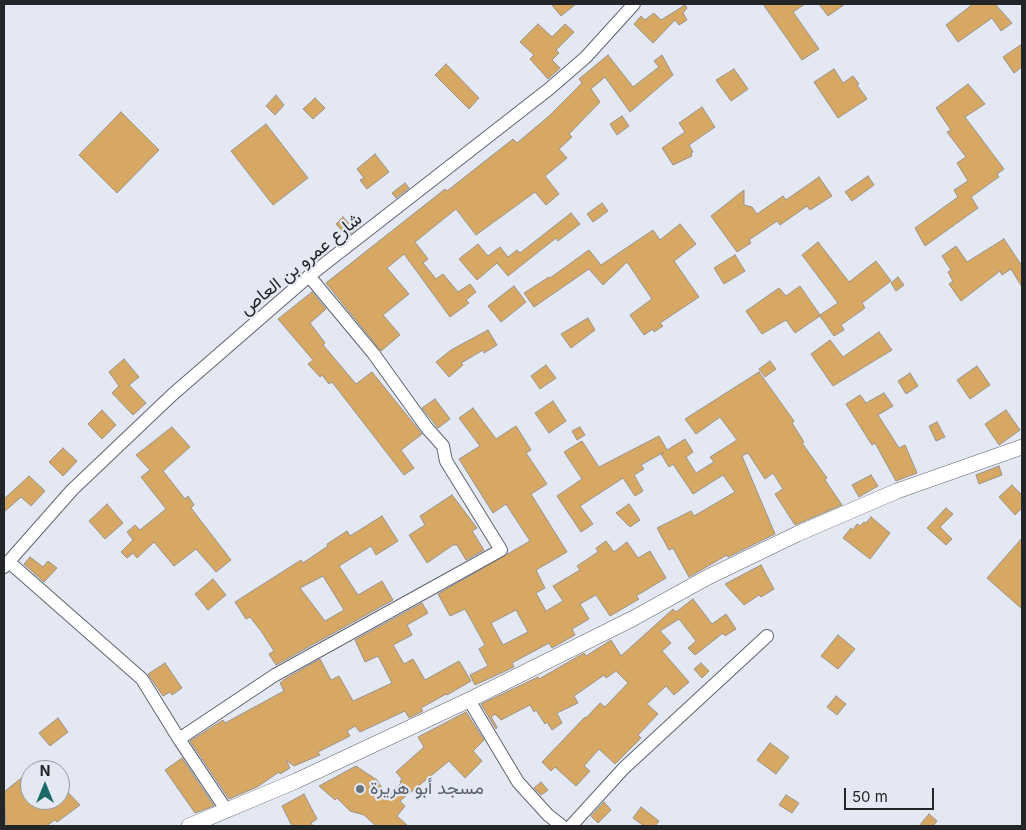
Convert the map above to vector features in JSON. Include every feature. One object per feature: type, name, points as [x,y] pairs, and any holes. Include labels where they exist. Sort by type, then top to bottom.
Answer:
[{"type":"street","name":"شارع عمرو بن العاص","points":[[6,565],[78,484],[172,396],[309,276],[549,89],[586,57],[634,4]]},
{"type":"street","points":[[179,738],[275,675],[501,550],[446,461],[443,446],[427,428],[374,353],[309,276]]},
{"type":"street","points":[[189,826],[227,811],[469,700],[797,534],[897,491],[1022,447]]},
{"type":"street","points":[[6,565],[142,678],[227,811]]},
{"type":"street","points":[[571,826],[624,768],[767,636]]},
{"type":"street","points":[[469,700],[518,782],[548,815],[562,826]]},
{"type":"building","points":[[551,4],[576,4],[561,16]]},
{"type":"building","points":[[763,4],[805,4],[793,12],[819,49],[802,60]]},
{"type":"building","points":[[819,4],[845,4],[828,16]]},
{"type":"building","points":[[973,4],[995,4],[1012,23],[1001,31],[992,18],[958,42],[946,25]]},
{"type":"building","points":[[685,5],[687,8],[683,13],[687,20],[679,25],[675,20],[653,43],[634,24],[641,16],[645,20],[654,13],[661,20]]},
{"type":"building","points":[[538,24],[552,37],[565,24],[574,32],[556,50],[559,53],[552,60],[560,68],[548,79],[530,59],[534,55],[520,42]]},
{"type":"building","points":[[1022,44],[1022,67],[1014,73],[1003,57]]},
{"type":"building","points":[[608,55],[633,87],[659,67],[654,61],[662,55],[673,75],[630,112],[605,77],[591,89],[600,102],[569,134],[572,137],[559,149],[567,158],[545,176],[559,194],[546,205],[535,192],[476,235],[456,209],[415,242],[428,259],[423,263],[436,279],[443,274],[458,292],[470,284],[476,292],[466,300],[469,303],[450,317],[404,254],[387,268],[409,294],[383,315],[400,335],[381,351],[326,283],[445,189],[447,191],[513,139],[517,143],[549,116],[582,83],[579,79]]},
{"type":"building","points":[[446,64],[479,98],[469,109],[435,75]]},
{"type":"building","points":[[734,69],[748,89],[731,101],[716,80]]},
{"type":"building","points":[[834,69],[843,83],[853,76],[867,99],[838,118],[814,82]]},
{"type":"building","points":[[968,84],[985,104],[965,117],[1004,169],[997,174],[999,177],[971,197],[978,208],[925,246],[915,228],[958,197],[954,190],[968,181],[957,163],[966,157],[947,132],[951,130],[936,108]]},
{"type":"building","points":[[276,95],[284,105],[275,115],[266,106]]},
{"type":"building","points":[[315,98],[325,108],[313,119],[303,109]]},
{"type":"building","points":[[702,107],[715,127],[689,145],[693,152],[691,153],[692,156],[673,165],[662,148],[685,132],[679,123]]},
{"type":"building","points":[[121,112],[159,150],[117,193],[79,155]]},
{"type":"building","points":[[622,116],[629,126],[617,135],[610,124]]},
{"type":"building","points":[[266,124],[308,178],[273,205],[231,151]]},
{"type":"building","points":[[375,154],[389,172],[367,189],[360,180],[364,178],[357,169]]},
{"type":"building","points":[[868,176],[874,185],[852,201],[845,192]]},
{"type":"building","points":[[819,177],[832,196],[810,210],[807,206],[780,225],[777,221],[749,240],[751,243],[737,252],[711,216],[744,190],[744,205],[752,207],[757,214],[783,196],[786,200]]},
{"type":"building","points":[[405,183],[409,188],[396,198],[392,193]]},
{"type":"building","points":[[602,203],[608,211],[593,222],[587,214]]},
{"type":"building","points":[[571,213],[580,224],[558,241],[556,238],[508,276],[497,263],[477,280],[459,259],[478,244],[488,256],[500,247],[508,257],[517,250],[520,253]]},
{"type":"building","points":[[343,217],[355,230],[347,236],[336,224]]},
{"type":"building","points":[[680,224],[696,244],[674,261],[699,297],[660,323],[663,326],[654,332],[653,329],[644,335],[630,315],[652,299],[627,262],[603,285],[589,269],[534,307],[524,293],[550,278],[589,250],[601,265],[653,230],[660,240]]},
{"type":"building","points":[[1004,239],[1022,266],[1022,287],[1011,269],[1002,275],[1000,271],[961,301],[949,284],[953,281],[948,272],[951,270],[942,256],[956,246],[967,262]]},
{"type":"building","points":[[818,242],[849,282],[876,261],[891,281],[862,303],[865,308],[841,325],[844,330],[834,336],[820,316],[795,333],[786,320],[762,334],[746,311],[779,288],[786,296],[800,286],[820,315],[838,303],[802,255]]},
{"type":"building","points":[[735,255],[745,271],[724,284],[714,268]]},
{"type":"building","points":[[898,277],[904,285],[896,291],[891,283]]},
{"type":"building","points":[[514,286],[526,302],[501,322],[488,306]]},
{"type":"building","points":[[312,292],[326,309],[310,323],[325,343],[323,345],[356,384],[372,372],[422,434],[401,450],[414,468],[404,475],[332,382],[329,384],[322,375],[320,377],[308,364],[313,360],[278,319]]},
{"type":"building","points":[[588,318],[595,330],[571,348],[561,334]]},
{"type":"building","points":[[488,330],[497,345],[484,353],[483,350],[461,363],[463,365],[449,377],[436,362],[451,350]]},
{"type":"building","points":[[879,332],[892,350],[833,386],[811,354],[830,340],[843,357]]},
{"type":"building","points":[[124,359],[139,377],[129,385],[146,403],[133,415],[112,393],[119,386],[109,372]]},
{"type":"building","points":[[770,361],[776,369],[765,377],[759,369]]},
{"type":"building","points":[[546,365],[556,378],[540,389],[531,376]]},
{"type":"building","points":[[977,366],[990,385],[970,399],[957,380]]},
{"type":"building","points":[[759,372],[794,421],[792,423],[804,442],[802,443],[827,478],[825,480],[842,505],[795,525],[775,494],[783,489],[773,473],[765,479],[748,453],[742,456],[775,534],[728,557],[727,555],[689,577],[673,548],[669,550],[657,528],[691,511],[694,516],[735,492],[723,475],[693,494],[673,464],[669,467],[661,454],[664,452],[641,465],[644,469],[634,475],[643,491],[635,496],[623,478],[580,506],[593,524],[581,532],[557,496],[582,479],[564,452],[582,441],[599,467],[659,436],[667,450],[685,439],[693,452],[686,457],[696,473],[714,462],[710,457],[737,440],[720,417],[696,434],[685,419]]},
{"type":"building","points":[[910,373],[918,386],[906,394],[898,381]]},
{"type":"building","points":[[884,393],[893,406],[878,415],[899,448],[905,445],[917,473],[896,481],[875,443],[872,445],[846,404],[860,395],[866,403]]},
{"type":"building","points":[[435,399],[450,419],[438,428],[422,408]]},
{"type":"building","points":[[553,401],[566,421],[549,433],[535,413]]},
{"type":"building","points":[[473,408],[496,439],[516,426],[531,450],[526,453],[547,484],[531,494],[567,552],[536,570],[545,588],[536,593],[546,611],[563,601],[553,586],[580,570],[577,566],[598,552],[596,548],[606,541],[614,552],[627,542],[638,558],[650,551],[666,578],[636,596],[639,599],[610,616],[596,595],[580,604],[589,619],[572,629],[575,635],[552,648],[549,643],[512,663],[514,667],[475,685],[470,675],[488,666],[479,649],[485,645],[465,609],[450,616],[438,594],[530,541],[506,504],[493,513],[459,459],[480,446],[459,418]],"holes":[[[516,610],[528,632],[503,645],[491,623]]]},
{"type":"building","points":[[102,410],[116,425],[102,439],[88,424]]},
{"type":"building","points":[[1006,410],[1020,430],[999,445],[985,424]]},
{"type":"building","points":[[937,422],[945,437],[936,441],[929,426]]},
{"type":"building","points":[[172,427],[190,447],[163,471],[185,499],[188,496],[194,505],[191,508],[231,560],[216,572],[196,549],[174,566],[154,542],[137,558],[133,553],[127,558],[121,552],[133,540],[127,532],[135,525],[140,530],[166,509],[141,477],[150,470],[136,455]]},
{"type":"building","points":[[580,427],[585,435],[577,440],[572,431]]},
{"type":"building","points":[[63,448],[77,461],[63,476],[49,462]]},
{"type":"building","points":[[999,466],[1002,475],[979,484],[976,475]]},
{"type":"building","points":[[871,475],[878,486],[859,497],[852,485]]},
{"type":"building","points":[[29,476],[45,491],[31,506],[21,497],[4,512],[4,499]]},
{"type":"building","points":[[1012,485],[1022,495],[1022,508],[1015,515],[999,497]]},
{"type":"building","points":[[452,495],[477,528],[472,531],[484,550],[466,560],[457,545],[453,545],[427,563],[409,535],[425,525],[420,516]]},
{"type":"building","points":[[107,504],[123,523],[105,539],[89,521]]},
{"type":"building","points":[[629,504],[640,520],[630,527],[616,513]]},
{"type":"building","points":[[946,508],[953,514],[940,527],[952,539],[946,545],[927,528]]},
{"type":"building","points":[[382,516],[398,541],[376,555],[371,546],[339,566],[358,595],[382,581],[393,600],[276,665],[269,654],[274,651],[261,631],[250,617],[246,619],[235,602],[301,560],[303,563],[347,531],[350,536]],"holes":[[[323,576],[344,610],[325,621],[300,588]]]},
{"type":"building","points":[[871,517],[890,533],[870,559],[843,538],[851,528],[853,530],[857,524],[860,526],[864,522],[866,523]]},
{"type":"building","points":[[1022,538],[1022,609],[987,578]]},
{"type":"building","points":[[30,557],[43,567],[48,561],[57,568],[44,582],[24,564]]},
{"type":"building","points":[[761,565],[774,589],[761,597],[759,595],[744,605],[725,584]]},
{"type":"building","points":[[213,579],[226,595],[208,610],[195,594]]},
{"type":"building","points":[[693,599],[712,624],[726,614],[736,629],[725,636],[723,633],[695,655],[688,648],[696,641],[679,619],[660,631],[671,643],[662,651],[689,682],[674,695],[666,686],[647,704],[658,714],[638,735],[641,738],[615,764],[599,749],[584,766],[590,771],[576,786],[555,767],[551,771],[542,762],[600,703],[605,707],[628,683],[616,671],[606,678],[604,675],[574,696],[578,703],[557,713],[562,723],[552,730],[547,722],[545,724],[536,710],[534,712],[530,705],[501,720],[495,714],[491,717],[497,727],[496,729],[481,704],[538,677],[539,679],[584,653],[586,656],[611,640],[621,656],[673,609],[676,612]]},
{"type":"building","points":[[422,603],[428,613],[407,625],[412,635],[393,645],[404,664],[413,659],[425,680],[459,661],[471,681],[421,708],[423,711],[409,718],[405,711],[360,732],[355,726],[347,731],[350,736],[318,752],[320,755],[294,766],[286,760],[290,768],[280,774],[279,772],[257,787],[229,799],[190,741],[223,720],[225,723],[284,691],[280,683],[320,659],[331,680],[339,676],[353,701],[392,683],[378,656],[365,662],[355,640]]},
{"type":"building","points":[[838,635],[855,649],[838,669],[821,656]]},
{"type":"building","points":[[165,663],[182,688],[172,695],[170,692],[163,696],[148,674]]},
{"type":"building","points":[[701,663],[709,671],[702,678],[694,669]]},
{"type":"building","points":[[836,696],[846,704],[837,715],[827,707]]},
{"type":"building","points":[[466,712],[484,740],[473,751],[482,761],[465,778],[449,761],[400,801],[405,806],[397,816],[408,826],[376,826],[364,815],[350,811],[337,798],[335,800],[319,786],[356,766],[377,780],[388,798],[401,783],[402,779],[396,772],[424,747],[418,737]]},
{"type":"building","points":[[58,718],[68,732],[50,746],[39,733]]},
{"type":"building","points":[[770,743],[789,757],[776,774],[757,760]]},
{"type":"building","points":[[182,758],[214,806],[195,813],[165,770]]},
{"type":"building","points":[[20,779],[20,810],[70,810],[70,794],[80,805],[57,822],[55,820],[46,826],[6,826],[4,792]]},
{"type":"building","points":[[541,782],[548,790],[541,795],[534,788]]},
{"type":"building","points":[[304,794],[317,819],[311,823],[313,826],[292,826],[282,806]]},
{"type":"building","points":[[786,795],[799,803],[792,813],[779,805]]},
{"type":"building","points":[[604,802],[611,810],[598,823],[591,816]]},
{"type":"building","points":[[641,807],[659,821],[655,826],[644,826],[633,818]]},
{"type":"building","points":[[929,814],[937,821],[933,826],[919,826]]},
{"type":"place","name":"مسجد أبو هريرة","points":[[360,789]]}]
